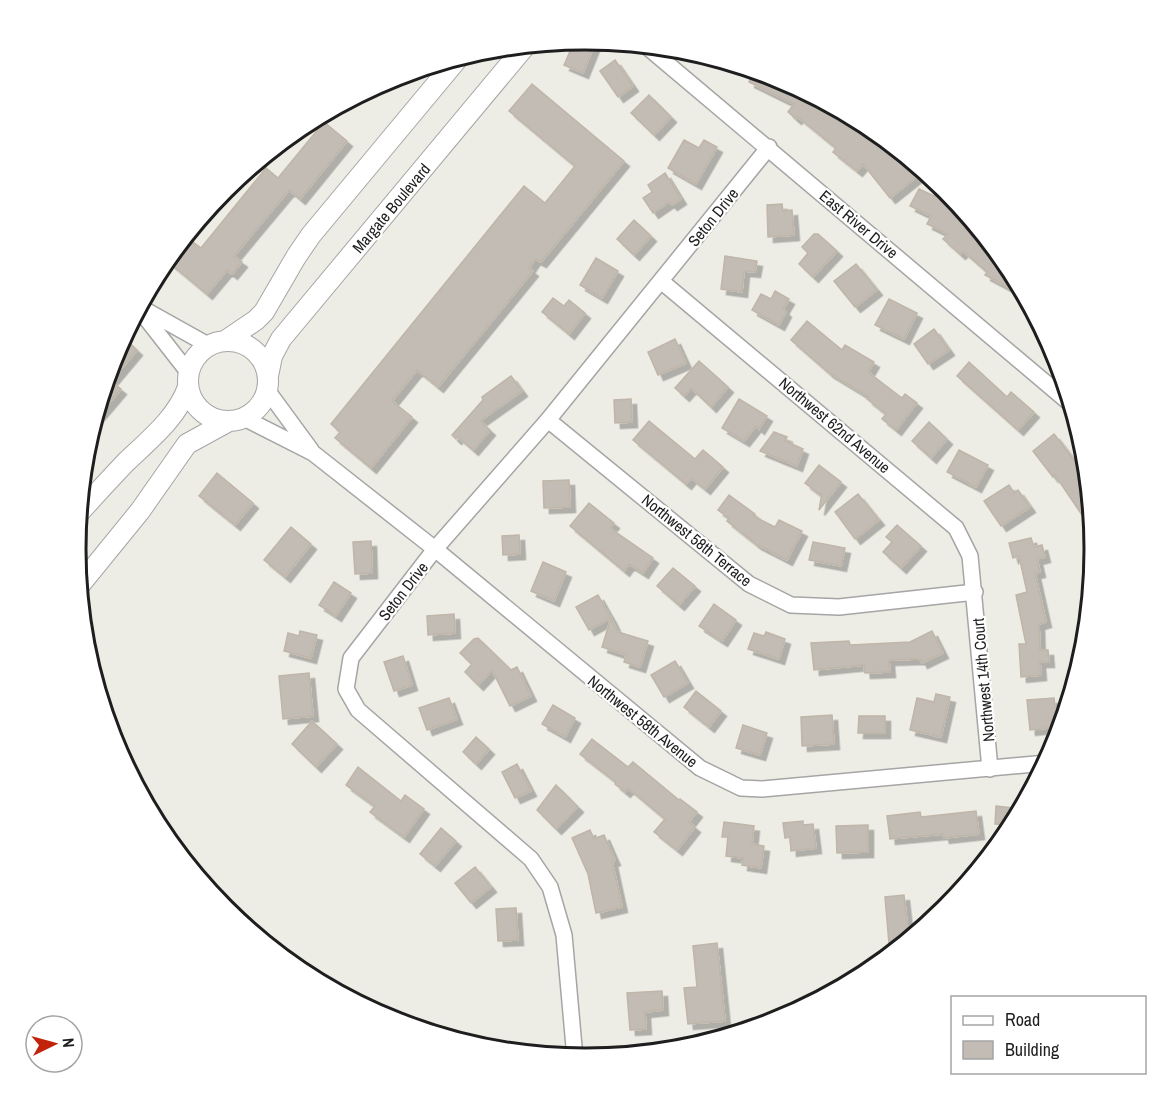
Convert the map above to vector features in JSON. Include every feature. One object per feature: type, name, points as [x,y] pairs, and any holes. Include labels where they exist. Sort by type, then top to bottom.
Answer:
[{"type":"street","name":"Margate Boulevard","points":[[267,383],[272,356],[281,339],[518,54]]},
{"type":"street","name":"East River Drive","points":[[657,55],[1060,395]]},
{"type":"street","points":[[88,503],[172,417],[184,399],[192,362],[199,352],[256,320],[264,312],[296,256],[311,235],[449,69]]},
{"type":"street","name":"Seton Drive","points":[[574,1048],[564,935],[550,887],[531,859],[358,710],[346,689],[351,658],[435,549],[548,420],[769,147]]},
{"type":"street","name":"Northwest 62nd Avenue","points":[[662,281],[956,528],[970,556],[975,592]]},
{"type":"street","points":[[87,576],[140,511],[187,444],[236,420],[258,406],[267,383],[264,364],[258,354],[248,346],[237,342],[217,343],[146,310]]},
{"type":"street","points":[[144,314],[188,380],[195,405],[202,412],[219,421],[236,420]]},
{"type":"street","name":"Northwest 58th Avenue","points":[[267,383],[313,453]]},
{"type":"street","name":"Northwest 58th Avenue","points":[[236,420],[313,453],[435,549],[700,768],[741,788],[762,789],[1036,764]]},
{"type":"street","name":"Northwest 58th Terrace","points":[[548,420],[749,584],[791,605],[839,607],[975,592]]},
{"type":"street","name":"Northwest 14th Court","points":[[975,592],[990,769]]},
{"type":"building","points":[[570,50],[592,50],[583,73],[564,65]]},
{"type":"building","points":[[615,60],[633,86],[618,97],[600,71]]},
{"type":"building","points":[[751,78],[835,116],[871,140],[917,176],[890,198],[863,164],[857,171],[833,152],[836,148],[798,117],[796,119],[788,112],[794,104],[749,82]]},
{"type":"building","points":[[532,84],[624,161],[541,262],[535,259],[529,268],[533,271],[438,387],[417,370],[392,401],[412,417],[371,468],[335,438],[340,432],[331,424],[524,186],[545,203],[575,166],[509,111]]},
{"type":"building","points":[[649,95],[671,117],[654,135],[631,113]]},
{"type":"building","points":[[325,123],[347,141],[300,199],[289,190],[234,256],[242,262],[232,274],[227,270],[207,294],[173,266],[192,241],[201,248],[266,168],[278,178]]},
{"type":"building","points":[[684,140],[699,148],[704,140],[717,147],[696,184],[668,168]]},
{"type":"building","points":[[665,173],[681,199],[672,205],[669,202],[653,213],[643,198],[652,192],[648,185]]},
{"type":"building","points":[[919,189],[934,196],[935,193],[981,245],[1012,289],[985,275],[987,272],[963,251],[960,254],[943,239],[948,234],[927,224],[931,216],[910,206]]},
{"type":"building","points":[[782,204],[783,211],[792,210],[794,235],[768,237],[767,205]]},
{"type":"building","points":[[634,220],[651,236],[634,255],[617,239]]},
{"type":"building","points":[[814,234],[818,234],[837,251],[813,277],[799,264],[808,253],[802,247]]},
{"type":"building","points":[[725,256],[757,261],[755,272],[744,271],[742,292],[721,289]]},
{"type":"building","points":[[596,258],[618,271],[602,298],[580,285]]},
{"type":"building","points":[[856,264],[877,290],[855,307],[834,281]]},
{"type":"building","points":[[775,291],[789,299],[783,309],[786,312],[779,325],[752,310],[761,294],[771,299]]},
{"type":"building","points":[[553,298],[564,306],[569,300],[585,313],[569,334],[542,312]]},
{"type":"building","points":[[889,299],[917,313],[904,339],[875,325]]},
{"type":"building","points":[[807,321],[842,350],[845,345],[874,362],[868,372],[902,398],[905,394],[917,403],[896,430],[882,419],[886,414],[867,399],[869,397],[829,373],[791,340]]},
{"type":"building","points":[[934,329],[949,350],[928,364],[914,344]]},
{"type":"building","points":[[675,339],[686,363],[658,375],[648,352]]},
{"type":"building","points":[[130,344],[137,350],[118,372]]},
{"type":"building","points":[[699,361],[728,387],[711,407],[691,388],[684,396],[675,388]]},
{"type":"building","points":[[969,362],[1007,397],[1011,392],[1034,412],[1018,430],[957,376]]},
{"type":"building","points":[[511,376],[522,391],[480,421],[490,430],[473,450],[458,437],[456,439],[452,435],[483,400],[482,397]]},
{"type":"building","points":[[114,383],[121,389],[107,405]]},
{"type":"building","points":[[631,399],[632,422],[615,423],[614,400]]},
{"type":"building","points":[[739,399],[767,416],[759,429],[756,426],[744,441],[722,428]]},
{"type":"building","points":[[649,421],[695,459],[703,450],[723,467],[705,489],[691,478],[686,484],[633,440]]},
{"type":"building","points":[[929,422],[947,439],[931,458],[912,441]]},
{"type":"building","points":[[774,432],[787,437],[785,441],[803,449],[797,466],[760,451]]},
{"type":"building","points":[[1054,434],[1077,465],[1083,514],[1055,475],[1053,477],[1033,451]]},
{"type":"building","points":[[959,450],[988,465],[976,487],[947,472]]},
{"type":"building","points":[[819,465],[841,482],[819,510],[822,493],[821,495],[805,483]]},
{"type":"building","points":[[217,473],[253,503],[235,525],[199,496]]},
{"type":"building","points":[[569,480],[570,507],[544,508],[543,481]]},
{"type":"building","points":[[1009,485],[1014,493],[1018,490],[1030,507],[1001,526],[984,501]]},
{"type":"building","points":[[858,494],[879,520],[855,539],[835,512]]},
{"type":"building","points":[[729,495],[755,514],[753,516],[775,527],[779,520],[802,531],[787,560],[756,544],[727,521],[729,518],[718,510]]},
{"type":"building","points":[[589,503],[614,523],[610,528],[653,558],[643,573],[629,564],[624,571],[570,526]]},
{"type":"building","points":[[897,525],[921,546],[901,568],[883,552],[892,542],[886,537]]},
{"type":"building","points":[[291,527],[311,544],[285,577],[264,560]]},
{"type":"building","points":[[519,535],[520,554],[503,555],[502,536]]},
{"type":"building","points":[[1031,538],[1034,547],[1042,545],[1045,557],[1037,559],[1040,572],[1035,573],[1046,622],[1039,624],[1040,650],[1048,650],[1049,662],[1040,662],[1041,675],[1021,677],[1019,644],[1026,644],[1016,595],[1027,592],[1019,556],[1013,558],[1009,543]]},
{"type":"building","points":[[371,541],[372,573],[355,574],[353,542]]},
{"type":"building","points":[[813,542],[845,548],[841,566],[809,560]]},
{"type":"building","points":[[543,562],[566,572],[554,601],[531,591]]},
{"type":"building","points":[[673,568],[695,586],[679,605],[657,586]]},
{"type":"building","points":[[334,582],[351,593],[336,616],[319,605]]},
{"type":"building","points":[[598,595],[611,618],[589,630],[576,607]]},
{"type":"building","points":[[714,604],[736,620],[722,641],[699,626]]},
{"type":"building","points":[[454,614],[455,633],[428,635],[427,616]]},
{"type":"building","points":[[611,618],[618,632],[648,641],[640,667],[624,662],[626,655],[602,647]]},
{"type":"building","points":[[300,631],[317,635],[311,658],[284,651],[288,633],[299,636]]},
{"type":"building","points":[[932,631],[943,653],[922,663],[920,659],[889,660],[890,672],[865,673],[864,665],[814,670],[811,643],[849,641],[850,645],[910,642]]},
{"type":"building","points":[[766,632],[785,639],[779,659],[748,649],[754,633],[764,636]]},
{"type":"building","points":[[478,638],[511,670],[517,667],[531,696],[510,706],[492,670],[478,685],[465,672],[472,664],[460,653]]},
{"type":"building","points":[[403,656],[412,685],[394,691],[384,662]]},
{"type":"building","points":[[675,661],[688,683],[664,697],[651,675]]},
{"type":"building","points":[[309,673],[313,716],[283,719],[279,676]]},
{"type":"building","points":[[696,691],[721,711],[709,727],[684,707]]},
{"type":"building","points":[[936,694],[950,697],[941,737],[910,730],[917,698],[934,702]]},
{"type":"building","points":[[449,698],[457,719],[427,730],[419,708]]},
{"type":"building","points":[[1054,698],[1056,715],[1051,728],[1030,730],[1027,700]]},
{"type":"building","points":[[553,705],[575,718],[565,737],[542,724]]},
{"type":"building","points":[[832,715],[834,744],[802,746],[801,717]]},
{"type":"building","points":[[859,716],[885,716],[885,733],[858,733]]},
{"type":"building","points":[[312,721],[337,744],[316,767],[292,744]]},
{"type":"building","points":[[743,725],[767,733],[760,755],[736,748]]},
{"type":"building","points":[[476,737],[489,749],[476,764],[463,752]]},
{"type":"building","points":[[592,739],[628,767],[633,762],[697,812],[689,822],[695,827],[677,850],[654,832],[665,819],[628,788],[625,792],[615,784],[616,782],[580,754]]},
{"type":"building","points":[[517,764],[531,791],[515,798],[502,772]]},
{"type":"building","points":[[358,767],[401,801],[405,795],[424,809],[404,837],[370,812],[375,806],[346,785]]},
{"type":"building","points":[[556,785],[578,807],[556,829],[537,810]]},
{"type":"building","points":[[996,806],[1012,808],[1002,824],[995,824]]},
{"type":"building","points":[[976,811],[979,834],[944,838],[943,834],[890,839],[887,816],[920,812],[921,817]]},
{"type":"building","points":[[803,821],[803,825],[813,824],[816,848],[791,851],[790,837],[785,838],[783,823]]},
{"type":"building","points":[[724,822],[754,826],[752,844],[764,846],[761,868],[742,865],[743,858],[726,856],[728,837],[722,837]]},
{"type":"building","points":[[868,825],[868,852],[837,853],[836,826]]},
{"type":"building","points":[[441,828],[456,841],[435,866],[420,854]]},
{"type":"building","points":[[590,830],[594,839],[604,835],[615,860],[612,861],[622,907],[596,913],[588,874],[572,838]]},
{"type":"building","points":[[475,867],[491,887],[471,903],[455,883]]},
{"type":"building","points":[[904,895],[908,930],[889,945],[885,897]]},
{"type":"building","points":[[516,908],[518,940],[498,941],[496,909]]},
{"type":"building","points":[[717,943],[725,1021],[688,1024],[684,988],[697,987],[693,946]]},
{"type":"building","points":[[662,991],[663,1010],[645,1012],[646,1029],[630,1030],[627,993]]}]
